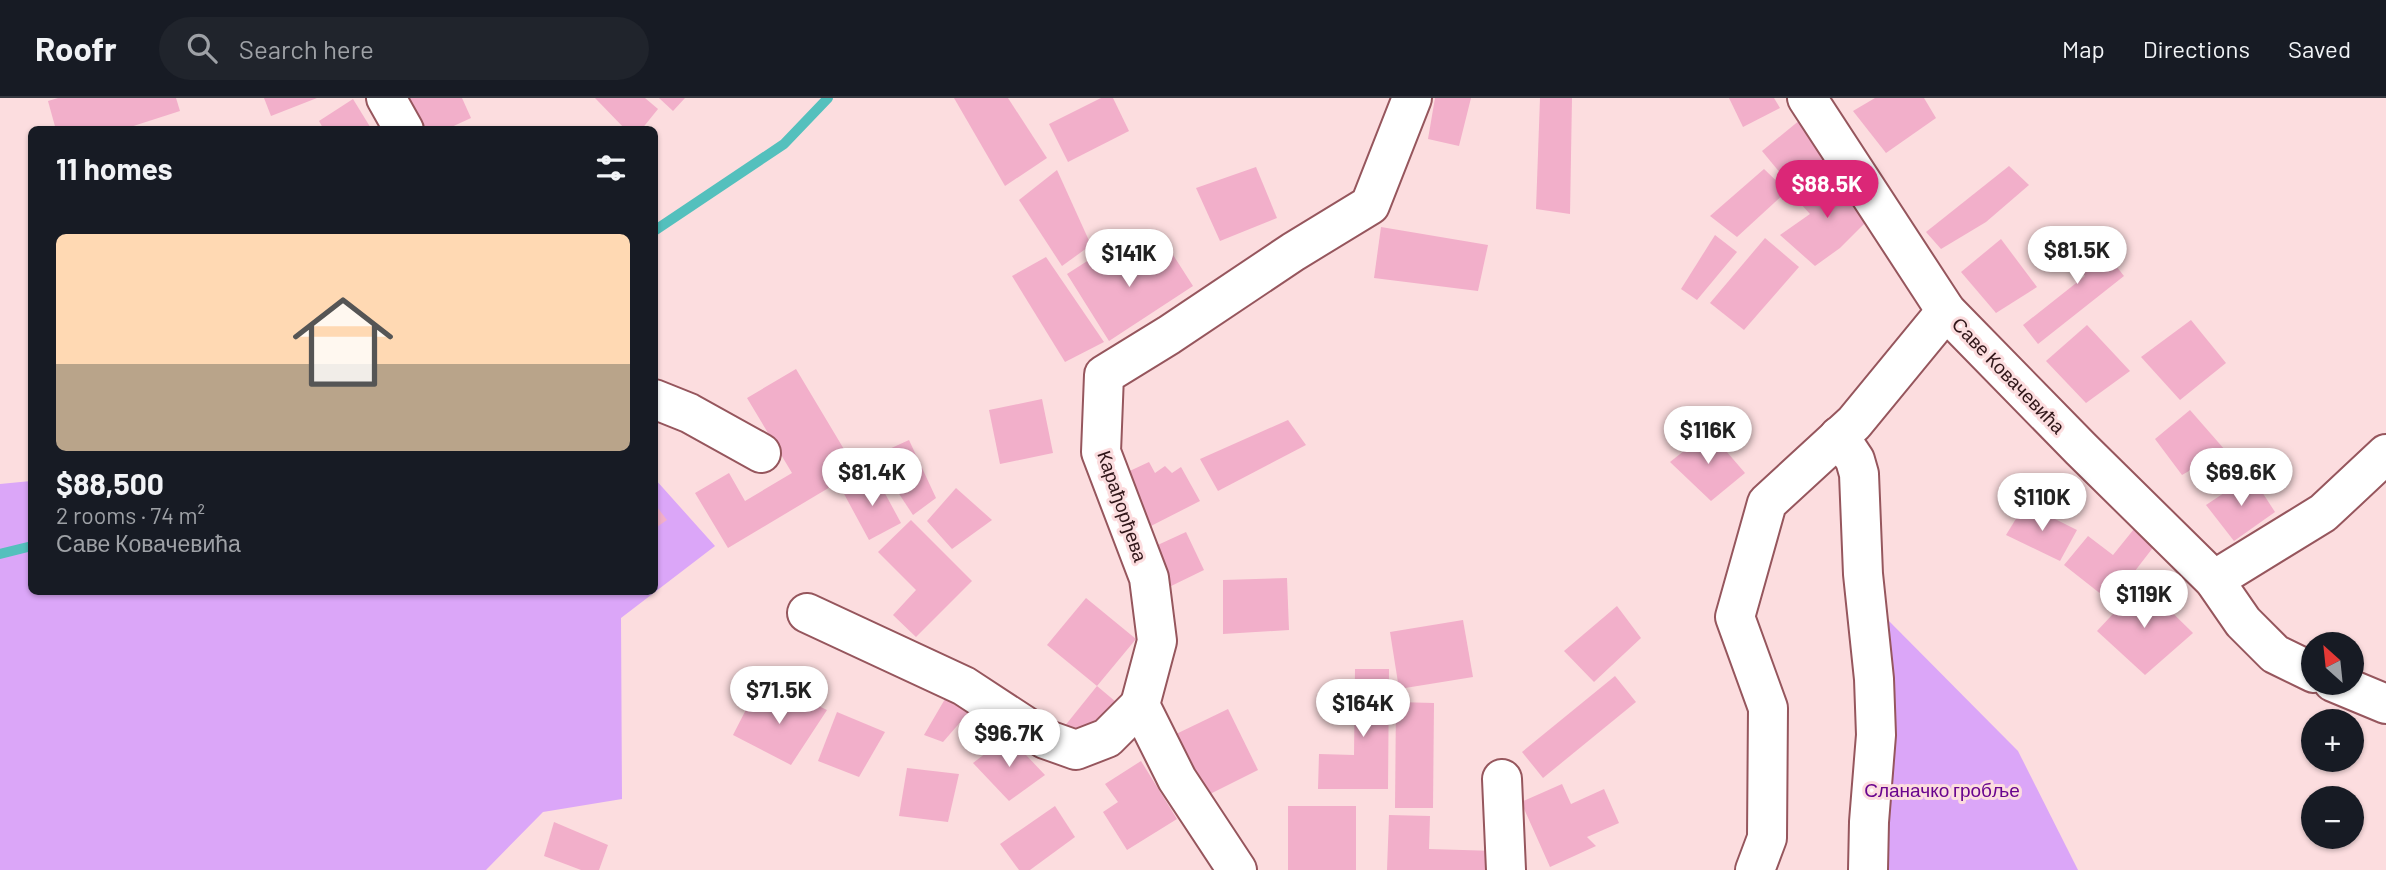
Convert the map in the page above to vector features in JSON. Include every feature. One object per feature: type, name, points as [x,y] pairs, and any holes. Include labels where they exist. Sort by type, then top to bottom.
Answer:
[{"type":"street","points":[[386,98],[402,126]]},
{"type":"street","name":"Карађорђева","points":[[1140,705],[1157,641],[1149,578],[1101,452],[1104,375],[1370,205],[1412,98]]},
{"type":"street","name":"Саве Ковачевића","points":[[1807,98],[1947,311],[2081,449],[2214,580],[2243,622],[2276,654],[2301,666]]},
{"type":"street","points":[[1755,870],[1767,838],[1768,708],[1735,617],[1767,503],[1854,423],[1947,311]]},
{"type":"street","points":[[658,402],[689,414],[761,453]]},
{"type":"street","points":[[1839,436],[1855,460],[1859,474],[1863,573],[1874,679],[1876,735],[1868,870]]},
{"type":"street","points":[[2214,580],[2323,513],[2386,454]]},
{"type":"street","points":[[807,613],[964,686],[1045,738],[1076,750],[1107,738],[1140,705],[1177,779],[1237,870]]},
{"type":"street","points":[[2364,695],[2386,704]]},
{"type":"street","points":[[1502,779],[1506,870]]},
{"type":"green space","points":[[28,481],[28,595],[651,595],[621,618],[622,799],[543,812],[486,870],[0,870],[0,484]]},
{"type":"green space","points":[[658,482],[715,546],[658,590]]},
{"type":"green space","name":"Сланачко гробље","points":[[1881,613],[2018,751],[2078,870],[1866,870]]},
{"type":"building","points":[[58,98],[176,98],[180,111],[133,126],[55,126],[48,101]]},
{"type":"building","points":[[264,98],[317,98],[271,116]]},
{"type":"building","points":[[402,98],[462,98],[471,118],[454,126],[414,126]]},
{"type":"building","points":[[595,98],[645,98],[658,109],[644,126],[622,126]]},
{"type":"building","points":[[659,98],[685,98],[673,111]]},
{"type":"building","points":[[954,98],[1008,98],[1047,158],[1005,186]]},
{"type":"building","points":[[1101,98],[1113,98],[1129,131],[1068,162],[1049,124]]},
{"type":"building","points":[[1435,98],[1471,98],[1459,146],[1428,139]]},
{"type":"building","points":[[1540,98],[1572,98],[1570,214],[1536,209]]},
{"type":"building","points":[[1729,98],[1774,98],[1780,108],[1743,127]]},
{"type":"building","points":[[1875,98],[1924,98],[1936,118],[1886,153],[1853,111]]},
{"type":"building","points":[[353,99],[370,126],[322,126],[319,121]]},
{"type":"building","points":[[1806,115],[1833,155],[1790,185],[1762,151]]},
{"type":"building","points":[[2009,166],[2029,185],[1986,222],[1941,249],[1926,232]]},
{"type":"building","points":[[1256,167],[1277,218],[1220,241],[1196,188]]},
{"type":"building","points":[[1764,169],[1787,191],[1737,237],[1710,216]]},
{"type":"building","points":[[1057,170],[1091,245],[1062,266],[1019,200]]},
{"type":"building","points":[[1832,171],[1873,215],[1840,248],[1815,266],[1780,235],[1810,214],[1800,203]]},
{"type":"building","points":[[1381,227],[1488,245],[1478,291],[1374,278]]},
{"type":"building","points":[[2086,228],[2124,276],[2038,344],[2023,325],[2085,276],[2062,248]]},
{"type":"building","points":[[1715,235],[1737,252],[1697,300],[1681,289]]},
{"type":"building","points":[[1765,238],[1799,267],[1744,330],[1710,303]]},
{"type":"building","points":[[2001,239],[2037,287],[1996,313],[1961,272]]},
{"type":"building","points":[[1168,247],[1193,286],[1109,341],[1067,274],[1092,258],[1103,274],[1142,249],[1149,259]]},
{"type":"building","points":[[1046,257],[1104,342],[1065,362],[1012,276]]},
{"type":"building","points":[[2191,320],[2226,363],[2180,400],[2141,357]]},
{"type":"building","points":[[2087,325],[2130,371],[2086,403],[2046,361]]},
{"type":"building","points":[[796,369],[857,471],[728,548],[695,493],[729,473],[745,501],[792,473],[747,398]]},
{"type":"building","points":[[1042,399],[1053,453],[1000,464],[989,410]]},
{"type":"building","points":[[2190,410],[2225,450],[2182,475],[2155,439]]},
{"type":"building","points":[[1288,420],[1306,445],[1218,491],[1200,459]]},
{"type":"building","points":[[1709,431],[1745,473],[1711,501],[1670,462]]},
{"type":"building","points":[[909,440],[936,498],[913,515],[874,456]]},
{"type":"building","points":[[1149,462],[1155,473],[1165,466],[1172,473],[1181,467],[1200,501],[1147,528],[1121,475]]},
{"type":"building","points":[[875,475],[901,523],[869,540],[843,492]]},
{"type":"building","points":[[2251,475],[2275,512],[2234,541],[2206,505]]},
{"type":"building","points":[[956,488],[992,520],[952,549],[927,521]]},
{"type":"building","points":[[2025,504],[2077,530],[2060,561],[2006,535]]},
{"type":"building","points":[[658,508],[667,520],[658,526]]},
{"type":"building","points":[[911,520],[972,581],[916,637],[893,615],[916,590],[878,552]]},
{"type":"building","points":[[2134,529],[2155,545],[2111,602],[2064,565],[2088,536],[2113,555]]},
{"type":"building","points":[[1186,532],[1204,570],[1167,588],[1149,549]]},
{"type":"building","points":[[1287,578],[1289,630],[1223,634],[1223,580]]},
{"type":"building","points":[[2142,583],[2193,633],[2145,675],[2097,631]]},
{"type":"building","points":[[1086,598],[1136,639],[1097,686],[1047,645]]},
{"type":"building","points":[[1617,606],[1641,638],[1594,682],[1564,651]]},
{"type":"building","points":[[1463,620],[1473,677],[1399,689],[1390,632]]},
{"type":"building","points":[[1355,669],[1389,669],[1388,789],[1318,789],[1319,754],[1354,755]]},
{"type":"building","points":[[1615,676],[1636,702],[1543,778],[1522,752]]},
{"type":"building","points":[[1097,686],[1116,702],[1083,742],[1064,727]]},
{"type":"building","points":[[755,692],[788,707],[796,695],[827,710],[791,765],[733,735]]},
{"type":"building","points":[[945,699],[970,711],[943,742],[924,735]]},
{"type":"building","points":[[1396,702],[1434,703],[1433,808],[1395,808]]},
{"type":"building","points":[[1228,709],[1258,770],[1204,797],[1174,735]]},
{"type":"building","points":[[837,712],[885,732],[859,777],[818,761]]},
{"type":"building","points":[[1008,736],[1045,775],[1009,801],[973,763]]},
{"type":"building","points":[[1141,761],[1177,819],[1127,850],[1103,812],[1118,802],[1105,784]]},
{"type":"building","points":[[907,768],[959,774],[948,822],[899,816]]},
{"type":"building","points":[[1562,784],[1571,804],[1604,789],[1619,823],[1587,837],[1596,846],[1550,867],[1521,802]]},
{"type":"building","points":[[1055,806],[1075,837],[1030,870],[1019,870],[1000,844]]},
{"type":"building","points":[[1288,806],[1356,806],[1356,870],[1288,870]]},
{"type":"building","points":[[1389,815],[1430,816],[1429,849],[1496,851],[1495,870],[1387,870]]},
{"type":"building","points":[[554,822],[608,845],[599,870],[581,870],[544,856]]},
{"type":"waterway","points":[[658,228],[784,144],[828,98]]},
{"type":"waterway","points":[[0,554],[28,547]]}]
